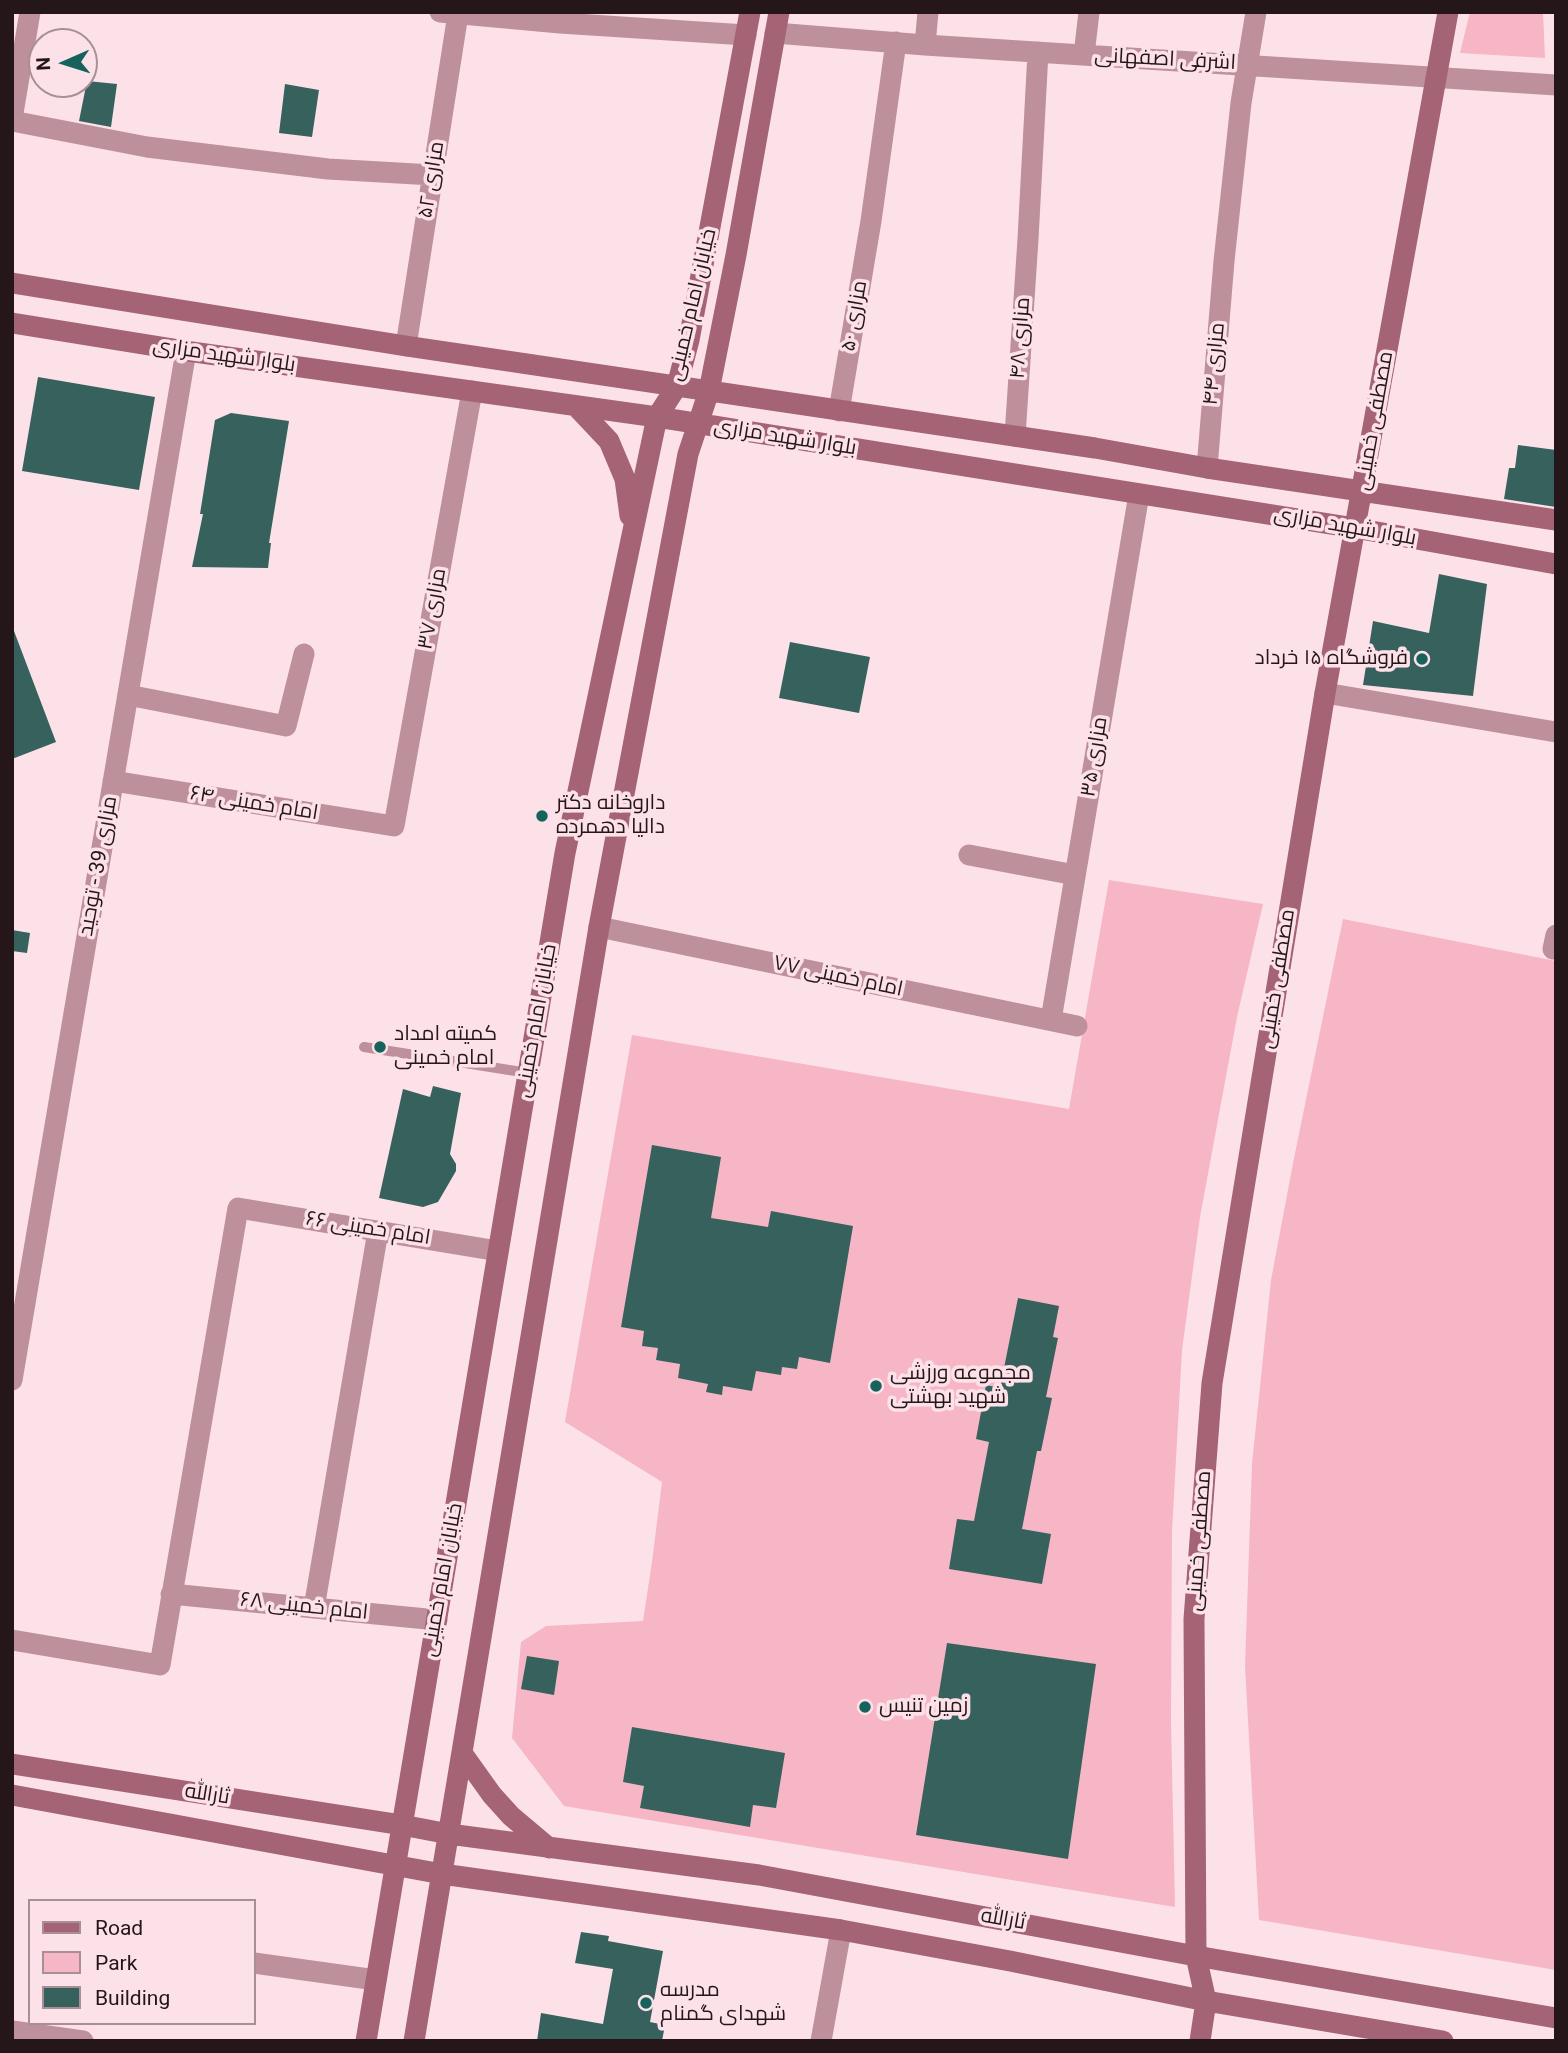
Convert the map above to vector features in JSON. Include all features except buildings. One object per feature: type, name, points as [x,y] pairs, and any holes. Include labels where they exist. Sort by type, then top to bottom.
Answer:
[{"type":"main road","name":"خیابان امام خمینی","points":[[366,2041],[565,853],[657,416],[677,386],[692,327],[750,12]]},
{"type":"main road","name":"مصطفی خمینی","points":[[1206,2001],[1196,1955],[1194,1619],[1212,1383],[1325,694],[1448,12]]},
{"type":"main road","name":"خیابان امام خمینی","points":[[414,2041],[599,927],[688,454],[709,391],[736,255],[777,23]]},
{"type":"main road","name":"بلوار شهید مزاری","points":[[12,282],[407,346],[1556,520]]},
{"type":"main road","name":"بلوار شهید مزاری","points":[[12,323],[186,351],[657,416],[1355,528],[1556,564]]},
{"type":"main road","points":[[576,405],[609,441],[625,479],[632,533]]},
{"type":"main road","points":[[462,1753],[492,1795],[511,1816],[549,1848]]},
{"type":"main road","name":"ثارالله","points":[[12,1764],[449,1834],[759,1875],[1556,2018]]},
{"type":"main road","name":"ثارالله","points":[[12,1795],[442,1874],[841,1930],[1206,2001],[1443,2041]]},
{"type":"main road","points":[[1200,2041],[1206,2001]]},
{"type":"street","points":[[30,12],[12,120],[146,147],[328,169],[433,176]]},
{"type":"street","points":[[925,45],[928,12]]},
{"type":"street","points":[[1084,55],[1089,12]]},
{"type":"street","name":"مزاری ۴۴","points":[[1207,468],[1224,261],[1241,103],[1256,12]]},
{"type":"street","points":[[449,13],[559,23],[746,34]]},
{"type":"street","name":"مزاری ۵۲","points":[[407,346],[433,176],[449,13]]},
{"type":"street","name":"اشرفی اصفهانی","points":[[777,23],[925,45],[1556,85]]},
{"type":"street","name":"مزاری ۵۰","points":[[839,411],[896,42]]},
{"type":"street","name":"مزاری ۴۸","points":[[1015,436],[1038,52]]},
{"type":"street","name":"مزاری 39 - توحید","points":[[12,1380],[186,351]]},
{"type":"street","name":"مزاری ۳۷","points":[[394,826],[472,391]]},
{"type":"street","name":"مزاری ۳۵","points":[[1051,1020],[1139,494]]},
{"type":"street","points":[[128,695],[286,726],[304,654]]},
{"type":"street","points":[[1325,694],[1556,732]]},
{"type":"street","name":"امام خمینی ۶۴","points":[[113,781],[394,826]]},
{"type":"street","points":[[969,855],[1075,875]]},
{"type":"street","name":"امام خمینی ۷۷","points":[[599,927],[1077,1026]]},
{"type":"street","name":"امام خمینی ۶۶","points":[[171,1594],[238,1208],[498,1251]]},
{"type":"street","points":[[314,1608],[378,1231]]},
{"type":"street","points":[[12,1640],[160,1665],[171,1594]]},
{"type":"street","name":"امام خمینی ۶۸","points":[[171,1594],[437,1620]]},
{"type":"street","points":[[821,2041],[841,1930]]},
{"type":"street","points":[[256,1963],[376,1980]]},
{"type":"street","points":[[12,2031],[83,2041]]},
{"type":"lane","points":[[364,1046],[528,1073]]},
{"type":"green space","points":[[1470,12],[1543,12],[1545,58],[1460,53]]},
{"type":"green space","name":"مجموعه ورزشی شهید بهشتی","points":[[1109,880],[1263,904],[1237,1017],[1200,1217],[1182,1350],[1172,1532],[1171,1722],[1175,1907],[564,1806],[512,1738],[521,1642],[546,1626],[643,1621],[662,1482],[565,1422],[632,1035],[1069,1109]]},
{"type":"green space","points":[[1343,919],[1556,961],[1556,1970],[1259,1920],[1245,1666],[1252,1464],[1271,1280]]},
{"type":"place","name":"فروشگاه ۱۵ خرداد","points":[[1422,659]]},
{"type":"place","name":"داروخانه دکتر دالیا دهمرده","points":[[542,816]]},
{"type":"place","name":"کمیته امداد امام خمینی","points":[[380,1047]]},
{"type":"place","name":"مجموعه ورزشی شهید بهشتی","points":[[876,1386]]},
{"type":"place","name":"زمین تنیس","points":[[865,1707]]},
{"type":"place","name":"مدرسه شهدای گمنام","points":[[646,2003]]}]
